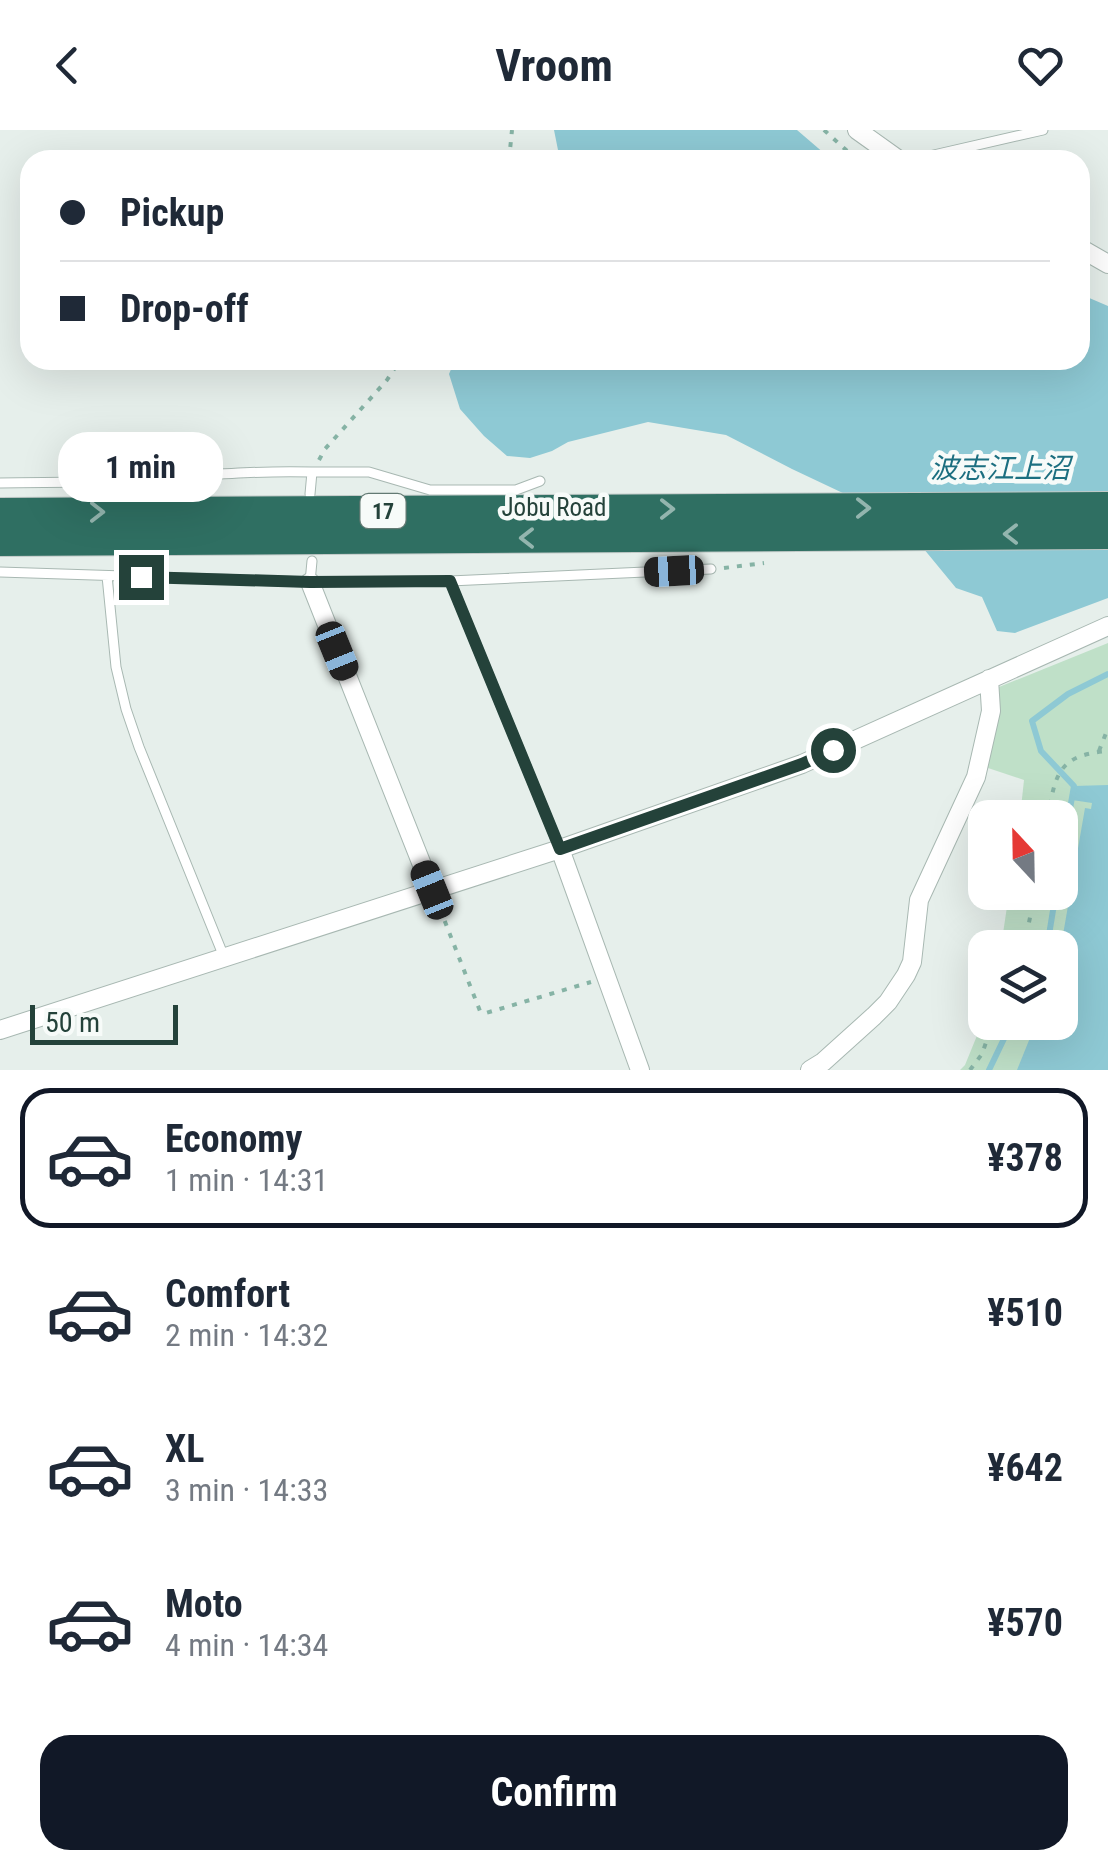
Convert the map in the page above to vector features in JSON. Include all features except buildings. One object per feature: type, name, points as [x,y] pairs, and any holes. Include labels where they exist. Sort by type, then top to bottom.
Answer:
[{"type":"highway","name":"Jobu Road","points":[[0,541],[765,522],[1108,507]]},
{"type":"highway","name":"Jobu Road","points":[[0,513],[765,522],[1108,534]]},
{"type":"street","points":[[857,130],[884,150]]},
{"type":"street","points":[[310,582],[432,890]]},
{"type":"street","points":[[0,1030],[560,849],[802,764],[1108,626]]},
{"type":"street","points":[[810,1070],[888,1002],[912,962],[919,900],[976,778],[991,711],[989,679]]},
{"type":"street","points":[[560,849],[640,1070]]},
{"type":"lane","points":[[956,150],[1043,130]]},
{"type":"lane","points":[[0,483],[106,482],[263,471],[369,472],[430,490],[516,490],[540,481]]},
{"type":"lane","points":[[310,494],[312,472]]},
{"type":"lane","points":[[310,582],[312,561]]},
{"type":"lane","points":[[0,572],[310,582],[450,581],[712,569]]},
{"type":"lane","points":[[107,576],[116,667],[126,709],[224,957]]},
{"type":"lane","points":[[450,581],[560,849]]},
{"type":"path","points":[[824,130],[846,150]]},
{"type":"path","points":[[312,472],[325,449],[394,370]]},
{"type":"path","points":[[1098,752],[1108,728]]},
{"type":"path","points":[[1051,800],[1054,783],[1065,763],[1086,752],[1108,750]]},
{"type":"path","points":[[432,890],[480,1011],[486,1013],[607,978]]},
{"type":"path","points":[[970,1070],[987,1040]]},
{"type":"green space","points":[[1108,643],[1108,1070],[960,1070],[975,1040],[1078,1040],[1078,930],[1004,930],[1006,910],[1078,910],[1078,800],[1022,800],[1024,780],[985,767],[999,687]]},
{"type":"water","points":[[554,130],[797,130],[820,150],[558,150]]},
{"type":"water","name":"波志江上沼","points":[[1090,298],[1108,306],[1108,598],[1015,633],[997,631],[982,597],[956,588],[900,520],[726,435],[648,422],[568,442],[530,458],[507,456],[460,409],[451,370],[1090,370]]},
{"type":"water","points":[[1108,785],[1108,1070],[1017,1070],[1029,1040],[1078,1040],[1078,930],[1064,930],[1067,910],[1078,910],[1078,848],[1085,808],[1091,809],[1092,803],[1072,800],[1074,786]]},
{"type":"waterway","points":[[1072,800],[1074,786],[1041,751],[1032,721],[1068,694],[1108,674]]},
{"type":"waterway","points":[[1050,930],[1053,910]]},
{"type":"waterway","points":[[989,1070],[1003,1040]]},
{"type":"route","points":[[141,577],[450,581],[560,849],[833,750]]}]
